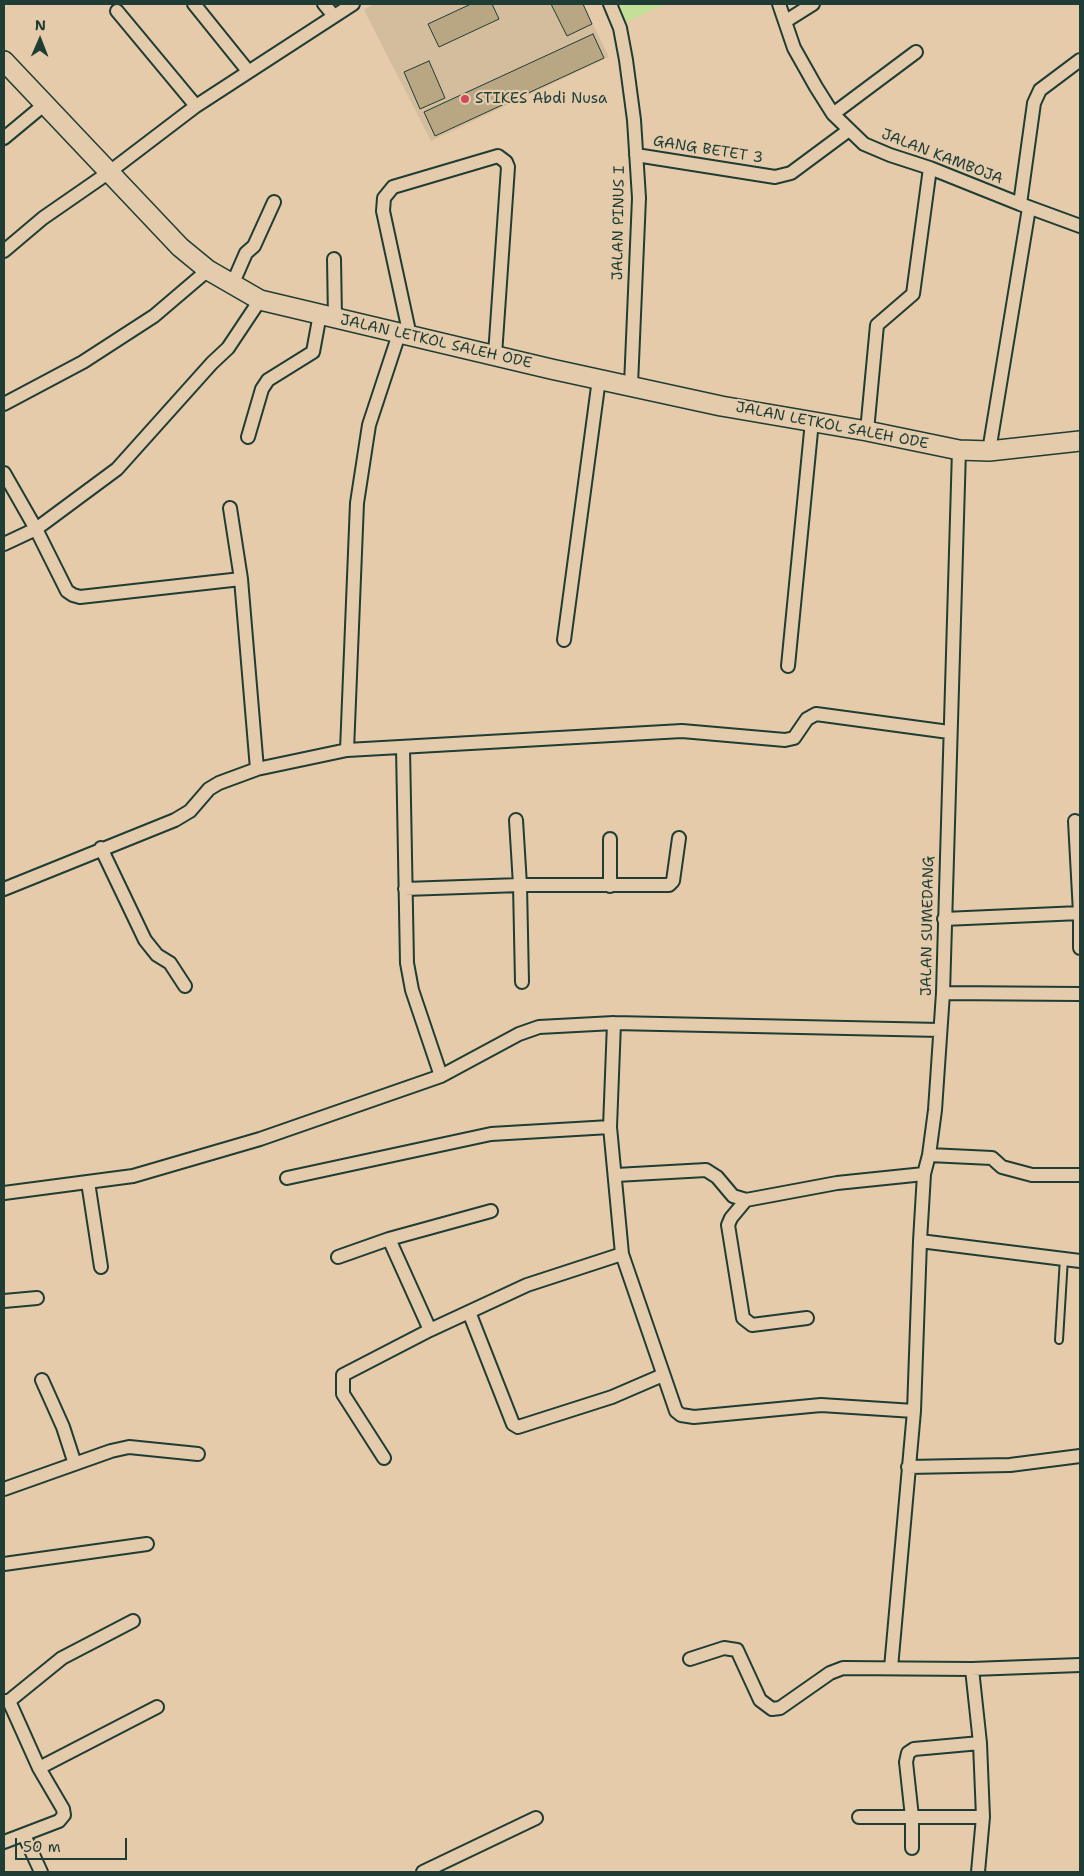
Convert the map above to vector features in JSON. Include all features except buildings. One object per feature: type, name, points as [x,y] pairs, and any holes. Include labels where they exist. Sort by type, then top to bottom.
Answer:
[{"type":"street","points":[[194,4],[248,71]]},
{"type":"street","points":[[324,4],[334,16]]},
{"type":"street","points":[[4,251],[43,218],[108,173],[196,106],[353,4]]},
{"type":"street","name":"JALAN PINUS I","points":[[610,4],[620,28],[626,60],[639,198],[632,385]]},
{"type":"street","name":"JALAN KAMBOJA","points":[[779,4],[794,48],[833,114],[864,144],[1080,226]]},
{"type":"street","points":[[786,21],[813,4]]},
{"type":"street","points":[[117,11],[196,106]]},
{"type":"street","points":[[833,114],[916,52]]},
{"type":"street","points":[[989,451],[1024,206],[1034,103],[1040,90],[1080,60]]},
{"type":"street","name":"JALAN LETKOL SALEH ODE","points":[[4,61],[180,247],[208,270],[260,300],[405,335],[721,406],[867,431],[959,450],[989,451],[1080,441]]},
{"type":"street","points":[[4,138],[45,104]]},
{"type":"street","name":"GANG BETET 3","points":[[636,155],[775,177],[791,174],[850,130]]},
{"type":"street","points":[[347,750],[357,503],[370,425],[405,335],[383,211],[384,198],[393,187],[498,156],[508,166],[494,355]]},
{"type":"street","points":[[867,431],[877,325],[913,294],[930,168]]},
{"type":"street","points":[[232,284],[246,253],[254,246],[274,202]]},
{"type":"street","points":[[248,437],[262,389],[268,380],[313,352],[328,316],[334,259]]},
{"type":"street","points":[[4,404],[83,362],[154,316],[208,270]]},
{"type":"street","points":[[4,544],[36,528],[116,470],[212,363],[228,348],[260,300]]},
{"type":"street","points":[[564,640],[600,379]]},
{"type":"street","points":[[788,666],[812,422]]},
{"type":"street","name":"JALAN SUMEDANG","points":[[891,1668],[914,1411],[924,1174],[929,1155],[943,993],[949,732],[959,450]]},
{"type":"street","points":[[4,473],[36,528],[67,591],[73,595],[80,597],[241,579]]},
{"type":"street","points":[[230,508],[241,579],[257,769]]},
{"type":"street","points":[[4,889],[175,820],[190,811],[209,789],[257,769],[347,750],[682,731],[785,740],[794,738],[807,719],[816,714],[949,732]]},
{"type":"street","points":[[403,748],[407,963],[412,990],[441,1076]]},
{"type":"street","points":[[516,820],[520,885],[522,982]]},
{"type":"street","points":[[1075,821],[1080,948]]},
{"type":"street","points":[[406,889],[520,885],[669,885],[673,881],[679,838]]},
{"type":"street","points":[[610,839],[610,886]]},
{"type":"street","points":[[102,848],[146,940],[157,955],[170,963],[185,986]]},
{"type":"street","points":[[944,919],[1080,914]]},
{"type":"street","points":[[943,993],[1080,994]]},
{"type":"street","points":[[614,1023],[610,1127],[622,1254],[676,1411],[687,1417],[822,1405],[914,1411]]},
{"type":"street","points":[[4,1194],[133,1176],[250,1141],[441,1076],[529,1029],[614,1023],[940,1030]]},
{"type":"street","points":[[287,1178],[491,1134],[610,1127]]},
{"type":"street","points":[[929,1155],[992,1158],[1002,1167],[1032,1175],[1080,1175]]},
{"type":"street","points":[[616,1175],[706,1170],[717,1177],[733,1196],[746,1200],[837,1183],[924,1174]]},
{"type":"street","points":[[88,1182],[101,1267]]},
{"type":"street","points":[[746,1200],[730,1218],[728,1225],[743,1318],[752,1325],[807,1318]]},
{"type":"street","points":[[338,1257],[389,1239],[491,1210]]},
{"type":"street","points":[[389,1239],[430,1330]]},
{"type":"street","points":[[920,1241],[1080,1260]]},
{"type":"street","points":[[384,1458],[343,1394],[343,1375],[430,1330],[527,1286],[622,1254]]},
{"type":"street","points":[[4,1301],[37,1298]]},
{"type":"street","points":[[469,1312],[513,1424],[518,1427],[612,1397],[663,1376]]},
{"type":"street","points":[[42,1380],[63,1427],[75,1464]]},
{"type":"street","points":[[4,1489],[129,1447],[198,1454]]},
{"type":"street","points":[[908,1467],[1010,1465],[1080,1456]]},
{"type":"street","points":[[4,1564],[147,1544]]},
{"type":"street","points":[[4,1842],[59,1821],[64,1815],[63,1809],[39,1768],[6,1701],[62,1658],[133,1621]]},
{"type":"street","points":[[690,1658],[724,1648],[737,1650],[760,1700],[772,1710],[780,1708],[838,1670],[891,1668],[972,1669],[1080,1665]]},
{"type":"street","points":[[972,1669],[980,1743],[984,1817],[978,1872]]},
{"type":"street","points":[[39,1768],[157,1707]]},
{"type":"street","points":[[912,1848],[912,1817],[906,1762],[908,1753],[914,1749],[980,1743]]},
{"type":"street","points":[[859,1817],[984,1817]]},
{"type":"street","points":[[423,1872],[536,1818]]},
{"type":"street","points":[[24,1835],[41,1872]]},
{"type":"lane","points":[[1059,1340],[1064,1258]]},
{"type":"shaded area","name":"STIKES Abdi Nusa","points":[[374,4],[583,4],[609,57],[431,141],[364,10]]},
{"type":"green space","points":[[615,4],[666,4],[624,23]]},
{"type":"place","name":"STIKES Abdi Nusa","points":[[465,99]]}]
